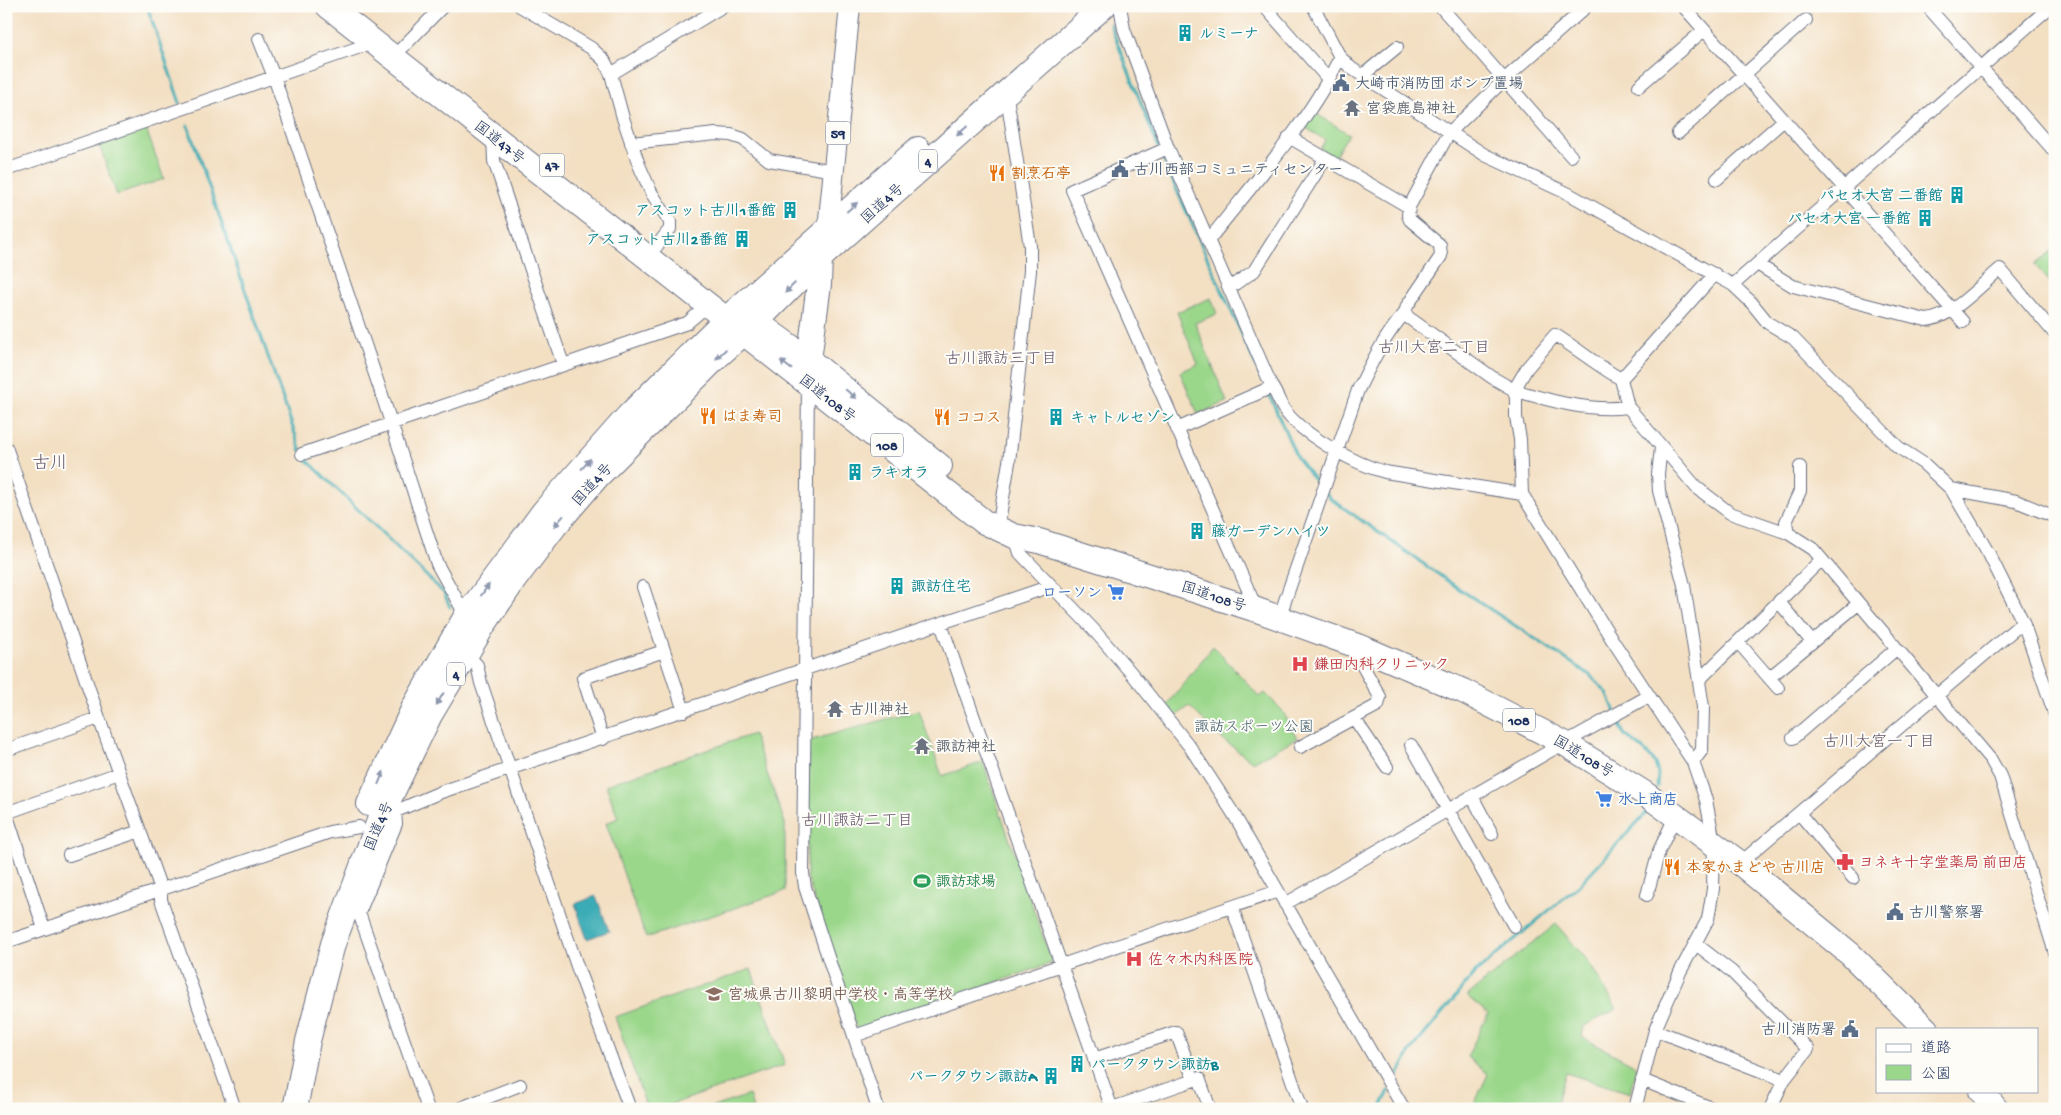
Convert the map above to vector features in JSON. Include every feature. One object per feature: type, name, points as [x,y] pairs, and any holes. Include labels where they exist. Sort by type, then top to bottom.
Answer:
[{"type":"highway","name":"国道47号","points":[[328,6],[366,38],[707,306],[741,320]]},
{"type":"highway","name":"国道47号","points":[[350,6],[656,247],[741,320]]},
{"type":"highway","name":"国道4号","points":[[283,1109],[294,1036],[308,984],[378,819],[430,715],[483,626],[515,578],[555,526],[741,320],[827,229],[1081,6]]},
{"type":"highway","name":"国道4号","points":[[296,1109],[308,1041],[333,944],[378,819],[389,759],[414,708],[466,616],[544,511],[629,415],[741,320],[820,258],[1104,6]]},
{"type":"highway","points":[[809,371],[820,258]]},
{"type":"highway","name":"国道108号","points":[[741,320],[809,371],[1012,532],[1257,610],[1350,643],[1463,692],[1564,743],[1676,815],[1714,842],[1850,954],[1925,1028]]},
{"type":"highway","points":[[1983,1092],[1996,1109]]},
{"type":"main road","name":"59","points":[[820,258],[827,229],[834,171],[850,6]]},
{"type":"street","points":[[402,48],[443,6]]},
{"type":"street","points":[[520,6],[591,48],[604,60],[611,74],[631,143],[651,192],[670,222],[670,229],[656,247]]},
{"type":"street","points":[[611,74],[723,6]]},
{"type":"street","points":[[1120,6],[1124,29],[1162,151],[1208,240],[1268,388],[1282,407],[1291,417],[1338,452],[1369,468],[1522,494]]},
{"type":"street","points":[[1264,6],[1329,80]]},
{"type":"street","points":[[1313,6],[1340,57],[1362,76],[1484,155],[1569,194],[1715,274],[1733,285],[1751,302],[1768,323],[1793,338],[1898,447],[1924,464],[1951,490],[1988,554],[2023,622],[2054,711]]},
{"type":"street","points":[[1440,6],[1505,78],[1571,156]]},
{"type":"street","points":[[1279,618],[1362,381],[1393,326],[1405,313],[1407,306],[1441,256],[1440,245],[1410,220],[1408,215],[1409,207],[1449,133],[1505,78],[1587,6]]},
{"type":"street","points":[[1683,6],[1963,322]]},
{"type":"street","points":[[1927,6],[2055,152]]},
{"type":"street","points":[[1733,285],[2051,6]]},
{"type":"street","points":[[1678,133],[1806,20]]},
{"type":"street","points":[[1639,86],[1704,30]]},
{"type":"street","points":[[6,170],[363,46],[366,38]]},
{"type":"street","points":[[260,39],[437,564],[466,616]]},
{"type":"street","points":[[1362,76],[1397,47]]},
{"type":"street","points":[[1208,240],[1289,137],[1329,80],[1340,57]]},
{"type":"street","points":[[1003,94],[1008,103],[1030,246],[1030,270],[1009,462],[1012,532],[1029,564],[1127,668],[1190,747],[1233,813],[1404,1109]]},
{"type":"street","points":[[1717,179],[1784,120]]},
{"type":"street","points":[[631,143],[716,134],[731,135],[743,139],[769,160],[834,171]]},
{"type":"street","points":[[493,136],[494,161],[563,364]]},
{"type":"street","points":[[1289,137],[1409,207]]},
{"type":"street","points":[[1162,151],[1072,190],[1257,610]]},
{"type":"street","points":[[1229,288],[1254,270],[1326,159]]},
{"type":"street","points":[[1757,264],[1793,286],[1926,320],[1939,318],[1952,310],[2000,269],[2055,334]]},
{"type":"street","points":[[1621,379],[1715,274]]},
{"type":"street","points":[[302,454],[687,323],[707,306]]},
{"type":"street","points":[[1405,313],[1409,318],[1475,366],[1514,390],[1553,402],[1616,409],[1628,407]]},
{"type":"street","points":[[1635,1109],[1655,1030],[1680,972],[1708,919],[1713,890],[1714,842],[1706,800],[1693,762],[1649,696],[1522,494],[1520,439],[1514,390],[1527,368],[1555,335],[1580,349],[1603,368],[1621,379],[1628,407],[1696,487],[1730,513],[1788,533],[1813,549],[1990,760],[2000,776],[2055,953]]},
{"type":"street","points":[[809,371],[803,874],[805,887],[878,1109]]},
{"type":"street","points":[[1178,429],[1268,388]]},
{"type":"street","points":[[6,447],[160,889],[161,900],[235,1109]]},
{"type":"street","points":[[1661,448],[1658,474],[1659,491],[1684,584],[1703,707],[1704,730],[1702,750],[1693,762]]},
{"type":"street","points":[[1788,533],[1786,522],[1800,491],[1804,472]]},
{"type":"street","points":[[1951,490],[2016,501],[2055,517]]},
{"type":"street","points":[[1012,532],[1032,549],[1029,564]]},
{"type":"street","points":[[1699,680],[1821,560]]},
{"type":"street","points":[[6,942],[330,832],[378,819],[441,792],[1051,586]]},
{"type":"street","points":[[643,587],[684,711]]},
{"type":"street","points":[[1779,602],[1812,642]]},
{"type":"street","points":[[1738,642],[1774,684],[1812,642],[1858,604]]},
{"type":"street","points":[[1740,863],[2023,622]]},
{"type":"street","points":[[941,624],[1112,1108],[1199,1078],[1210,1109]]},
{"type":"street","points":[[1300,747],[1378,705],[1380,697],[1350,643]]},
{"type":"street","points":[[1793,738],[1896,649]]},
{"type":"street","points":[[603,738],[583,678],[664,651]]},
{"type":"street","points":[[467,655],[477,665],[578,969],[630,1109]]},
{"type":"street","points":[[1285,904],[1649,696]]},
{"type":"street","points":[[6,750],[99,718]]},
{"type":"street","points":[[1354,718],[1387,767]]},
{"type":"street","points":[[1411,745],[1514,926]]},
{"type":"street","points":[[44,929],[6,813],[119,774]]},
{"type":"street","points":[[1472,796],[1492,834]]},
{"type":"street","points":[[1798,813],[1853,878]]},
{"type":"street","points":[[1647,895],[1659,851],[1676,815]]},
{"type":"street","points":[[378,819],[396,824],[359,913],[428,1109]]},
{"type":"street","points":[[69,855],[140,831]]},
{"type":"street","points":[[854,1036],[1278,891]]},
{"type":"street","points":[[1232,907],[1302,1109]]},
{"type":"street","points":[[1696,944],[1732,972],[1808,1049],[1784,1080],[1770,1109]]},
{"type":"street","points":[[1655,1030],[1784,1080]]},
{"type":"street","points":[[1094,1059],[1176,1032],[1194,1080]]},
{"type":"street","points":[[1642,1080],[1714,1109]]},
{"type":"street","points":[[458,1109],[520,1085]]},
{"type":"green space","points":[[1315,113],[1349,134],[1334,157],[1320,149],[1325,140],[1306,128]]},
{"type":"green space","points":[[145,126],[164,179],[117,195],[98,142]]},
{"type":"green space","points":[[2055,248],[2055,288],[2035,265]]},
{"type":"green space","points":[[1211,298],[1217,314],[1195,323],[1227,402],[1198,414],[1180,372],[1198,364],[1177,312]]},
{"type":"green space","name":"諏訪スポーツ公園","points":[[1213,646],[1260,697],[1265,693],[1282,710],[1297,738],[1253,762],[1222,739],[1189,706],[1174,718],[1166,706]]},
{"type":"green space","points":[[919,710],[942,776],[983,762],[1052,963],[857,1030],[807,877],[808,741]]},
{"type":"green space","points":[[753,734],[785,823],[785,891],[646,938],[606,823],[618,818],[606,785]]},
{"type":"green space","points":[[1556,924],[1588,961],[1617,1009],[1584,1026],[1582,1037],[1636,1066],[1630,1093],[1566,1073],[1556,1104],[1557,1109],[1472,1109],[1488,1074],[1467,1057],[1488,1014],[1467,996]]},
{"type":"green space","points":[[751,969],[785,1065],[658,1109],[647,1109],[615,1017]]},
{"type":"green space","points":[[749,1095],[753,1109],[707,1109]]},
{"type":"water","points":[[596,896],[609,931],[587,939],[575,904]]},
{"type":"waterway","points":[[147,6],[180,103]]},
{"type":"waterway","points":[[1110,24],[1159,149]]},
{"type":"waterway","points":[[188,126],[301,451]]},
{"type":"waterway","points":[[1161,155],[1261,377]]},
{"type":"waterway","points":[[1268,392],[1297,458],[1320,487]]},
{"type":"waterway","points":[[305,458],[444,593],[450,607]]},
{"type":"waterway","points":[[1326,493],[1331,499],[1455,586],[1590,675],[1607,693],[1615,712]]},
{"type":"waterway","points":[[1617,718],[1624,734],[1646,752],[1655,763],[1658,774],[1657,787]]},
{"type":"waterway","points":[[1393,1084],[1410,1052],[1475,973],[1579,885],[1649,810]]},
{"type":"waterway","points":[[1380,1109],[1389,1091]]},
{"type":"waterway","points":[[6,1102],[7,1109]]},
{"type":"place","name":"ルミーナ","points":[[1185,33]]},
{"type":"place","name":"大崎市消防団 ポンプ置場","points":[[1341,83]]},
{"type":"place","name":"宮袋鹿島神社","points":[[1352,108]]},
{"type":"place","name":"古川西部コミュニティセンター","points":[[1120,169]]},
{"type":"place","name":"割烹石亭","points":[[997,173]]},
{"type":"place","name":"パセオ大宮 二番館","points":[[1957,195]]},
{"type":"place","name":"アスコット古川1番館","points":[[790,210]]},
{"type":"place","name":"パセオ大宮 一番館","points":[[1925,218]]},
{"type":"place","name":"アスコット古川2番館","points":[[742,239]]},
{"type":"place","name":"はま寿司","points":[[708,416]]},
{"type":"place","name":"ココス","points":[[942,417]]},
{"type":"place","name":"キャトルセゾン","points":[[1056,417]]},
{"type":"place","name":"ラキオラ","points":[[855,472]]},
{"type":"place","name":"藤ガーデンハイツ","points":[[1197,531]]},
{"type":"place","name":"諏訪住宅","points":[[897,586]]},
{"type":"place","name":"ローソン","points":[[1116,592]]},
{"type":"place","name":"鎌田内科クリニック","points":[[1300,664]]},
{"type":"place","name":"古川神社","points":[[835,709]]},
{"type":"place","name":"諏訪神社","points":[[922,746]]},
{"type":"place","name":"水上商店","points":[[1604,799]]},
{"type":"place","name":"ヨネキ十字堂薬局 前田店","points":[[1845,862]]},
{"type":"place","name":"本家かまどや 古川店","points":[[1672,867]]},
{"type":"place","name":"諏訪球場","points":[[922,881]]},
{"type":"place","name":"古川警察署","points":[[1895,912]]},
{"type":"place","name":"佐々木内科医院","points":[[1134,959]]},
{"type":"place","name":"宮城県古川黎明中学校・高等学校","points":[[714,994]]},
{"type":"place","name":"古川消防署","points":[[1850,1029]]},
{"type":"place","name":"パークタウン諏訪B","points":[[1077,1064]]},
{"type":"place","name":"パークタウン諏訪A","points":[[1051,1076]]},
{"type":"district","name":"古川大宮二丁目","points":[[1434,346]]},
{"type":"district","name":"古川諏訪三丁目","points":[[1001,357]]},
{"type":"district","name":"古川","points":[[50,462]]},
{"type":"district","name":"古川大宮一丁目","points":[[1879,740]]},
{"type":"district","name":"古川諏訪二丁目","points":[[857,819]]}]
